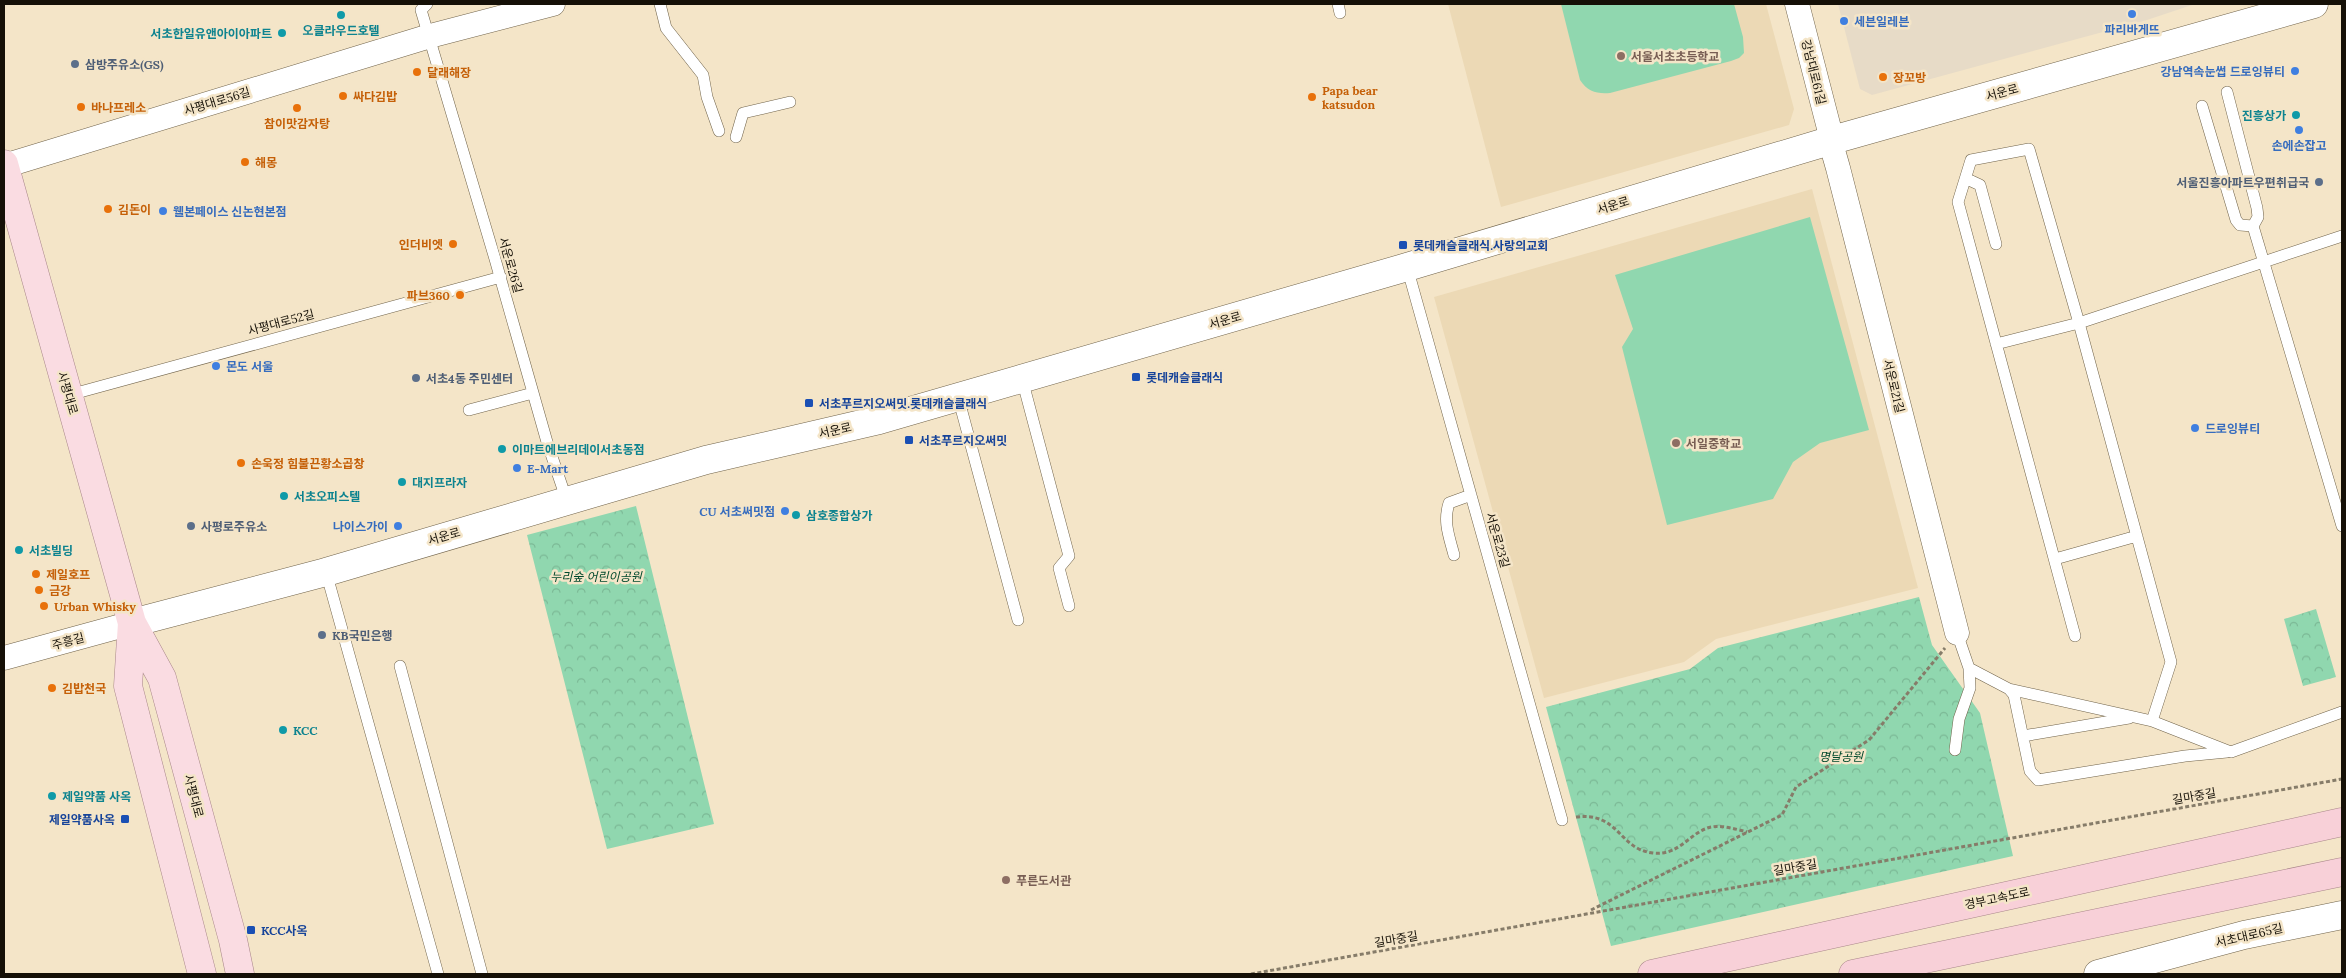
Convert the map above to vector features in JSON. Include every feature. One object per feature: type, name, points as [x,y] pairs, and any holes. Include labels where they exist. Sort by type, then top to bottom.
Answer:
[{"type":"highway","name":"경부고속도로","points":[[1652,974],[2342,822]]},
{"type":"highway","points":[[1853,974],[2342,872]]},
{"type":"main road","name":"사평대로","points":[[4,165],[132,623],[162,678],[234,940],[240,974]]},
{"type":"main road","name":"사평대로","points":[[132,623],[128,686],[202,974]]},
{"type":"street","name":"사평대로56길","points":[[4,165],[430,36],[553,4]]},
{"type":"street","name":"강남대로61길","points":[[1797,4],[1830,132],[1830,140]]},
{"type":"street","name":"서운로","points":[[132,623],[326,572],[706,460],[879,420],[1407,267],[1830,140],[2314,4]]},
{"type":"street","name":"서운로21길","points":[[1830,140],[1957,633]]},
{"type":"street","name":"주흥길","points":[[4,658],[132,623]]},
{"type":"street","name":"서초대로65길","points":[[2100,974],[2153,967],[2244,935],[2342,915]]},
{"type":"lane","name":"서운로26길","points":[[427,4],[421,10],[567,501]]},
{"type":"lane","points":[[660,4],[666,28],[703,75],[707,97],[719,131]]},
{"type":"lane","points":[[2227,92],[2257,208],[2258,217],[2253,226],[2342,526]]},
{"type":"lane","points":[[736,137],[743,113],[790,102]]},
{"type":"lane","points":[[2202,106],[2236,220],[2240,225],[2253,226]]},
{"type":"lane","points":[[2075,636],[1958,202],[1967,179],[1971,160],[2029,149],[2079,324],[2171,662],[2152,721]]},
{"type":"lane","points":[[1967,179],[1980,185],[1996,244]]},
{"type":"lane","points":[[1996,344],[2079,324],[2342,236]]},
{"type":"lane","name":"서운로23길","points":[[1407,267],[1562,820]]},
{"type":"lane","name":"사평대로52길","points":[[69,395],[500,277]]},
{"type":"lane","points":[[1022,379],[1069,556],[1060,568],[1069,606]]},
{"type":"lane","points":[[468,410],[534,393]]},
{"type":"lane","points":[[958,397],[1018,620]]},
{"type":"lane","points":[[1454,554],[1444,522],[1446,513],[1449,503],[1471,495]]},
{"type":"lane","points":[[2055,559],[2137,536]]},
{"type":"lane","points":[[326,572],[438,974]]},
{"type":"lane","points":[[1955,750],[1959,719],[1970,688],[1969,668],[1957,633]]},
{"type":"lane","points":[[400,666],[482,974]]},
{"type":"lane","points":[[1969,668],[2014,695],[2030,771],[2034,778],[2041,780],[2185,756],[2231,752],[2342,712]]},
{"type":"lane","points":[[2008,690],[2152,721],[2231,752]]},
{"type":"lane","points":[[2022,736],[2135,717]]},
{"type":"path","points":[[1586,913],[1782,815],[1796,787],[1869,740],[1957,633]]},
{"type":"path","name":"길마중길","points":[[1251,974],[2342,779]]},
{"type":"path","points":[[1562,820],[1588,816],[1604,819],[1630,844],[1652,853],[1663,854],[1687,843],[1705,829],[1724,828],[1748,832]]},
{"type":"shaded area","name":"서울서초초등학교","points":[[1448,4],[1766,4],[1794,109],[1789,125],[1501,207]]},
{"type":"shaded area","points":[[1838,4],[2195,4],[2147,20],[1872,95],[1860,89]]},
{"type":"shaded area","name":"서일중학교","points":[[1812,189],[1918,588],[1716,639],[1684,662],[1544,698],[1434,297]]},
{"type":"green space","points":[[1561,4],[1734,4],[1743,37],[1744,53],[1739,58],[1731,61],[1610,93],[1597,92],[1590,90],[1580,80]]},
{"type":"green space","points":[[1810,217],[1869,430],[1820,443],[1793,462],[1773,499],[1667,525],[1622,347],[1633,329],[1615,275]]},
{"type":"green space","name":"누리숲 어린이공원","points":[[636,506],[714,824],[607,849],[527,535]]},
{"type":"green space","name":"명달공원","points":[[1919,597],[1932,645],[1980,713],[2013,856],[1611,946],[1546,707],[1690,669],[1718,648]]},
{"type":"green space","points":[[2316,609],[2336,677],[2303,686],[2284,619]]},
{"type":"place","name":"파리바게뜨","points":[[2132,14]]},
{"type":"place","name":"오클라우드호텔","points":[[341,15]]},
{"type":"place","name":"세븐일레븐","points":[[1844,21]]},
{"type":"place","name":"서초한일유앤아이아파트","points":[[282,33]]},
{"type":"place","name":"서울서초초등학교","points":[[1621,56]]},
{"type":"place","name":"삼방주유소(GS)","points":[[75,64]]},
{"type":"place","name":"강남역속눈썹 드로잉뷰티","points":[[2295,71]]},
{"type":"place","name":"달래해장","points":[[417,72]]},
{"type":"place","name":"장꼬방","points":[[1883,77]]},
{"type":"place","name":"싸다김밥","points":[[343,96]]},
{"type":"place","name":"Papa bear katsudon","points":[[1312,97]]},
{"type":"place","name":"바나프레소","points":[[81,107]]},
{"type":"place","name":"참이맛감자탕","points":[[297,108]]},
{"type":"place","name":"진흥상가","points":[[2296,115]]},
{"type":"place","name":"손에손잡고","points":[[2299,130]]},
{"type":"place","name":"해몽","points":[[245,162]]},
{"type":"place","name":"서울진흥아파트우편취급국","points":[[2319,182]]},
{"type":"place","name":"김돈이","points":[[108,209]]},
{"type":"place","name":"웰본페이스 신논현본점","points":[[163,211]]},
{"type":"place","name":"인더비엣","points":[[453,244]]},
{"type":"place","name":"롯데캐슬클래식.사랑의교회","points":[[1403,245]]},
{"type":"place","name":"파브360","points":[[460,295]]},
{"type":"place","name":"몬도 서울","points":[[216,366]]},
{"type":"place","name":"롯데캐슬클래식","points":[[1136,377]]},
{"type":"place","name":"서초4동 주민센터","points":[[416,378]]},
{"type":"place","name":"서초푸르지오써밋.롯데캐슬클래식","points":[[809,403]]},
{"type":"place","name":"드로잉뷰티","points":[[2195,428]]},
{"type":"place","name":"서초푸르지오써밋","points":[[909,440]]},
{"type":"place","name":"서일중학교","points":[[1676,443]]},
{"type":"place","name":"이마트에브리데이서초동점","points":[[502,449]]},
{"type":"place","name":"손욱정 힘불끈황소곱창","points":[[241,463]]},
{"type":"place","name":"E-Mart","points":[[517,468]]},
{"type":"place","name":"대지프라자","points":[[402,482]]},
{"type":"place","name":"서초오피스텔","points":[[284,496]]},
{"type":"place","name":"CU 서초써밋점","points":[[785,511]]},
{"type":"place","name":"삼호종합상가","points":[[796,515]]},
{"type":"place","name":"사평로주유소","points":[[191,526]]},
{"type":"place","name":"나이스가이","points":[[398,526]]},
{"type":"place","name":"서초빌딩","points":[[19,550]]},
{"type":"place","name":"제일호프","points":[[36,574]]},
{"type":"place","name":"금강","points":[[39,590]]},
{"type":"place","name":"Urban Whisky","points":[[44,606]]},
{"type":"place","name":"KB국민은행","points":[[322,635]]},
{"type":"place","name":"김밥천국","points":[[52,688]]},
{"type":"place","name":"KCC","points":[[283,730]]},
{"type":"place","name":"제일약품 사옥","points":[[52,796]]},
{"type":"place","name":"제일약품사옥","points":[[125,819]]},
{"type":"place","name":"푸른도서관","points":[[1006,880]]},
{"type":"place","name":"KCC사옥","points":[[251,930]]}]
